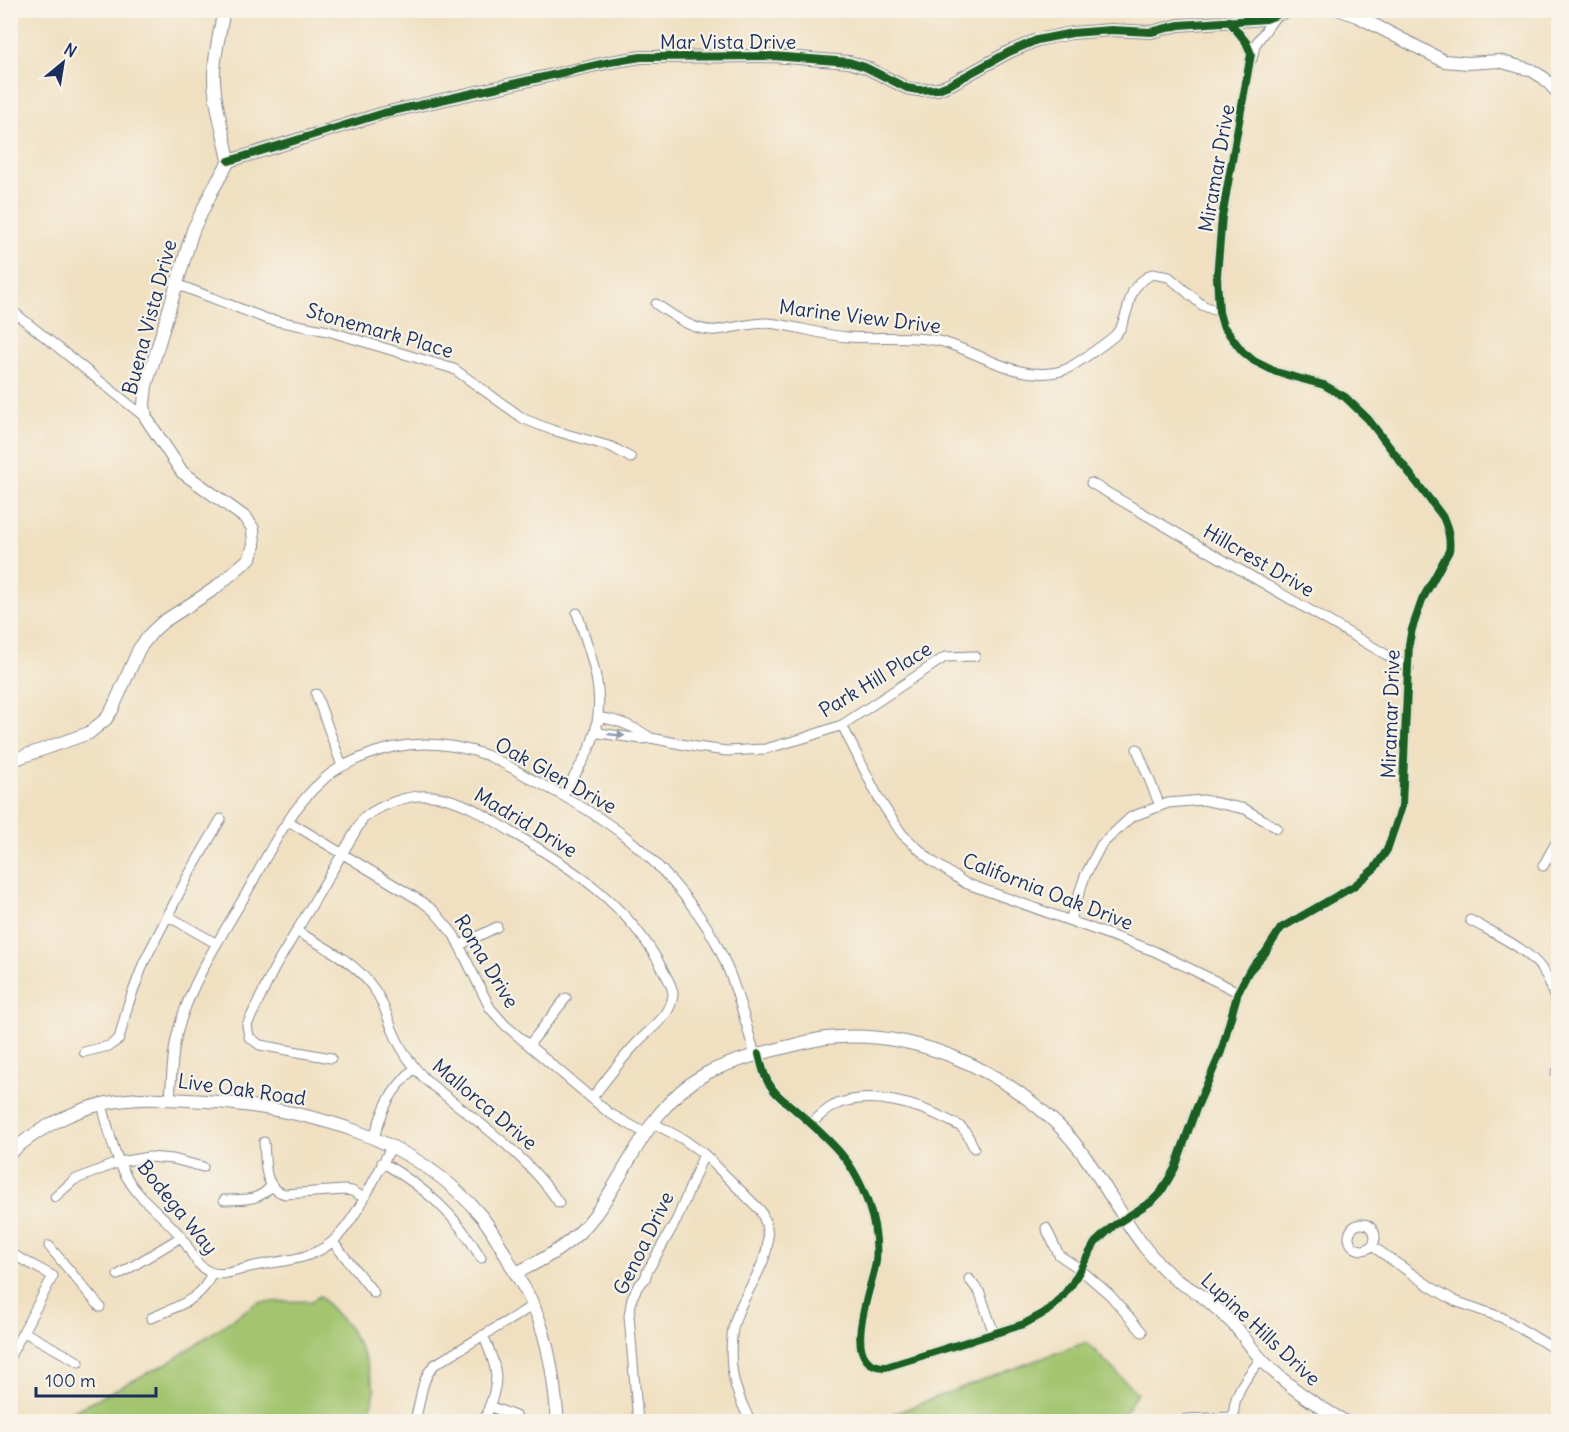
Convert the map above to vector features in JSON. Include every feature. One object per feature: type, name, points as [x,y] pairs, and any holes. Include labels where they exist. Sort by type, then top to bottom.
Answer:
[{"type":"street","points":[[224,10],[214,74],[229,160]]},
{"type":"street","name":"Mar Vista Drive","points":[[229,160],[384,113],[600,64],[641,57],[773,56],[849,62],[866,67],[907,88],[918,90],[951,84],[1009,52],[1037,40],[1072,33],[1151,32],[1179,25],[1275,17],[1290,10]]},
{"type":"street","points":[[1340,10],[1357,16],[1444,61],[1468,63],[1499,61],[1531,70],[1544,78],[1558,93]]},
{"type":"street","name":"Miramar Drive","points":[[994,1334],[1024,1324],[1046,1312],[1058,1302],[1072,1284],[1095,1243],[1113,1226],[1152,1201],[1161,1192],[1175,1168],[1196,1109],[1221,1052],[1238,992],[1249,970],[1265,953],[1281,928],[1330,902],[1376,868],[1387,850],[1402,806],[1409,644],[1422,600],[1449,551],[1447,526],[1443,517],[1368,419],[1345,397],[1324,385],[1276,372],[1254,361],[1242,351],[1224,326],[1219,312],[1217,276],[1222,217],[1250,68],[1255,45],[1275,17]]},
{"type":"street","name":"Miramar Drive","points":[[1229,21],[1246,42],[1251,54],[1250,68]]},
{"type":"street","name":"Buena Vista Drive","points":[[10,761],[89,733],[106,719],[140,649],[152,632],[163,622],[214,589],[250,558],[254,545],[253,529],[246,519],[182,472],[146,418],[144,404],[146,386],[193,230],[229,160]]},
{"type":"street","name":"Marine View Drive","points":[[656,304],[683,322],[703,329],[716,330],[764,323],[845,337],[930,340],[942,342],[1008,368],[1044,374],[1066,370],[1116,334],[1123,322],[1131,292],[1138,282],[1152,274],[1169,277],[1202,304],[1219,312]]},
{"type":"street","name":"Stonemark Place","points":[[176,284],[267,319],[328,331],[454,369],[524,419],[552,430],[612,447],[631,458]]},
{"type":"street","points":[[10,309],[146,418]]},
{"type":"street","name":"Hillcrest Drive","points":[[1091,483],[1409,668]]},
{"type":"street","points":[[563,795],[588,751],[599,721],[600,697],[597,674],[577,613]]},
{"type":"street","name":"Park Hill Place","points":[[599,721],[599,733],[737,751],[765,749],[842,725],[945,657],[975,656]]},
{"type":"street","points":[[316,694],[342,766]]},
{"type":"street","points":[[599,721],[614,720],[641,731],[651,738]]},
{"type":"street","name":"California Oak Drive","points":[[842,725],[879,799],[902,834],[932,861],[965,883],[1154,951],[1238,992]]},
{"type":"street","name":"Oak Glen Drive","points":[[170,1099],[173,1060],[179,1028],[195,983],[288,821],[324,778],[342,766],[377,750],[408,744],[447,745],[487,755],[589,810],[633,841],[662,868],[700,915],[719,947],[764,1075],[772,1090],[843,1155],[868,1203],[874,1227],[876,1260],[872,1284],[863,1311],[860,1335],[863,1356],[870,1365],[876,1368],[886,1367],[994,1334]]},
{"type":"street","points":[[1137,749],[1160,806]]},
{"type":"street","name":"Madrid Drive","points":[[331,1058],[260,1045],[249,1037],[247,1025],[274,969],[364,817],[381,806],[408,797],[432,796],[471,807],[555,857],[622,912],[651,946],[672,987],[671,1005],[592,1098]]},
{"type":"street","points":[[1071,920],[1085,876],[1101,845],[1131,817],[1168,802],[1203,800],[1245,809],[1277,828]]},
{"type":"street","points":[[84,1052],[109,1046],[119,1039],[144,962],[221,819]]},
{"type":"street","name":"Roma Drive","points":[[288,821],[434,911],[460,945],[490,1008],[505,1025],[609,1113],[683,1139],[704,1154],[759,1210],[764,1219],[769,1240],[767,1253],[738,1312],[732,1334],[731,1365],[738,1395],[750,1422]]},
{"type":"street","points":[[1543,866],[1558,839]]},
{"type":"street","points":[[168,916],[217,944]]},
{"type":"street","points":[[1470,920],[1536,962],[1548,978],[1558,1013]]},
{"type":"street","points":[[460,945],[497,927]]},
{"type":"street","name":"Mallorca Drive","points":[[296,930],[344,958],[356,968],[375,989],[387,1013],[392,1030],[414,1068],[530,1166],[559,1203]]},
{"type":"street","points":[[529,1045],[566,998]]},
{"type":"street","name":"Lupine Hills Drive","points":[[516,1273],[567,1244],[593,1217],[648,1128],[673,1097],[707,1073],[757,1055],[808,1041],[871,1037],[908,1042],[936,1049],[989,1074],[1023,1096],[1058,1125],[1085,1157],[1144,1247],[1159,1264],[1175,1279],[1205,1298],[1227,1318],[1261,1359],[1291,1387],[1321,1409],[1346,1422]]},
{"type":"street","points":[[374,1137],[384,1106],[394,1088],[414,1068]]},
{"type":"street","name":"Live Oak Road","points":[[10,1153],[51,1124],[68,1116],[102,1104],[156,1098],[237,1104],[277,1110],[343,1126],[374,1137],[410,1155],[449,1183],[493,1231],[534,1305],[545,1336],[552,1367],[558,1422]]},
{"type":"street","points":[[811,1124],[833,1106],[853,1100],[887,1100],[913,1105],[937,1114],[963,1128],[974,1148]]},
{"type":"street","name":"Bodega Way","points":[[102,1104],[119,1162],[138,1194],[181,1237],[196,1263],[211,1273],[224,1274],[252,1266],[283,1263],[314,1253],[333,1242],[352,1217],[392,1146]]},
{"type":"street","points":[[264,1142],[267,1176],[271,1186],[278,1192],[285,1194],[344,1190],[352,1191],[363,1197]]},
{"type":"street","name":"Genoa Drive","points":[[638,1422],[629,1316],[632,1298],[638,1286],[645,1279],[677,1219],[704,1154]]},
{"type":"street","points":[[56,1197],[74,1180],[119,1162],[149,1157],[173,1159],[203,1167]]},
{"type":"street","points":[[382,1162],[415,1182],[451,1214],[481,1258]]},
{"type":"street","points":[[224,1200],[256,1198],[264,1195],[271,1186]]},
{"type":"street","points":[[1047,1228],[1059,1255],[1080,1269],[1110,1295],[1142,1332]]},
{"type":"street","points":[[118,1275],[181,1237]]},
{"type":"street","points":[[333,1242],[374,1293]]},
{"type":"street","points":[[49,1246],[100,1307]]},
{"type":"street","points":[[1372,1246],[1455,1301],[1503,1318],[1558,1351]]},
{"type":"street","points":[[10,1253],[53,1276]]},
{"type":"street","points":[[10,1356],[53,1276],[66,1267]]},
{"type":"street","points":[[151,1318],[196,1296],[211,1273]]},
{"type":"street","points":[[969,1279],[980,1293],[994,1334]]},
{"type":"street","points":[[414,1422],[421,1388],[428,1372],[445,1357],[534,1305]]},
{"type":"street","points":[[24,1332],[78,1362]]},
{"type":"street","points":[[483,1335],[495,1364],[497,1383],[484,1422]]},
{"type":"street","points":[[1186,1419],[1234,1419],[1237,1396],[1246,1378],[1261,1359]]},
{"type":"street","points":[[489,1406],[515,1416],[523,1422]]},
{"type":"green space","points":[[320,1296],[349,1328],[365,1358],[375,1391],[371,1407],[359,1421],[54,1421],[171,1361],[258,1302],[311,1301]]},
{"type":"green space","points":[[1086,1342],[1137,1393],[1122,1417],[1124,1421],[876,1421],[947,1393]]},
{"type":"cycle path","points":[[229,161],[384,113],[641,57],[773,56],[849,62],[865,67],[907,88],[938,89],[1037,40],[1072,33],[1111,30],[1151,32],[1179,25],[1266,19],[1290,10]]},
{"type":"cycle path","points":[[759,1054],[765,1076],[774,1091],[842,1155],[858,1179],[866,1197],[874,1225],[876,1262],[864,1307],[860,1341],[863,1355],[871,1364],[886,1367],[1024,1324],[1046,1312],[1058,1302],[1072,1284],[1095,1243],[1113,1226],[1152,1201],[1161,1192],[1175,1168],[1196,1109],[1221,1052],[1238,992],[1249,971],[1265,953],[1281,928],[1354,886],[1375,868],[1387,850],[1402,806],[1409,644],[1422,600],[1449,551],[1449,534],[1443,517],[1368,419],[1345,397],[1324,385],[1276,372],[1254,361],[1242,351],[1223,326],[1219,312],[1217,276],[1222,217],[1251,54],[1246,42],[1229,21]]}]
